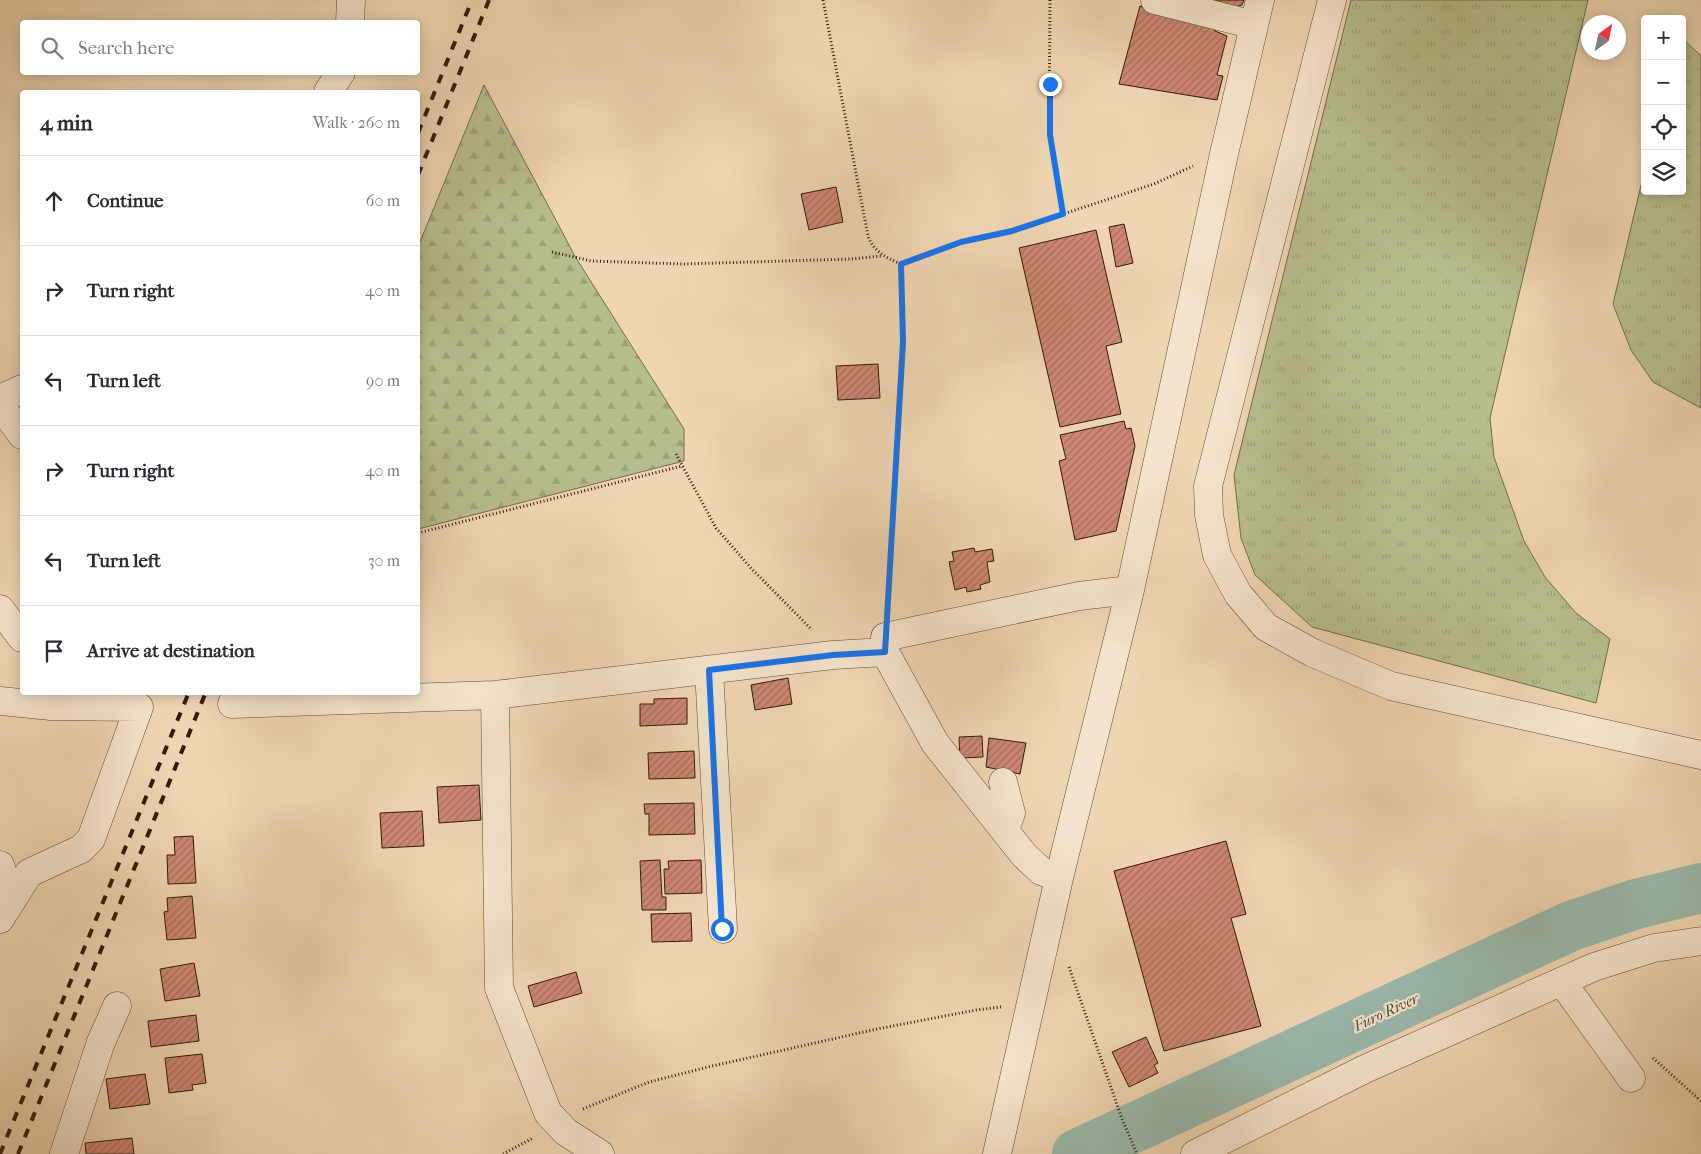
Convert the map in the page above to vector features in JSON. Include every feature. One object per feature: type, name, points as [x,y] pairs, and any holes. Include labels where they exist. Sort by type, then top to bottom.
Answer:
[{"type":"street","points":[[350,20],[352,0]]},
{"type":"street","points":[[997,1154],[1059,878],[1130,590],[1224,154],[1257,13],[1156,0]]},
{"type":"street","points":[[1332,0],[1208,486],[1209,515],[1217,555],[1238,594],[1266,626],[1313,653],[1391,686],[1701,755]]},
{"type":"street","points":[[329,90],[339,75]]},
{"type":"street","points":[[0,400],[20,390]]},
{"type":"street","points":[[0,405],[20,432]]},
{"type":"street","points":[[232,704],[495,695],[833,655],[1080,596],[1130,590]]},
{"type":"street","points":[[0,609],[20,635]]},
{"type":"street","points":[[885,644],[935,743],[1024,855],[1042,871],[1059,878]]},
{"type":"street","points":[[709,670],[722,929]]},
{"type":"street","points":[[495,695],[499,988],[548,1114],[566,1132],[600,1154]]},
{"type":"street","points":[[0,701],[50,699],[141,700],[90,839],[81,849],[29,873],[6,909]]},
{"type":"street","points":[[1004,782],[1011,813],[1005,830]]},
{"type":"street","points":[[0,865],[6,909]]},
{"type":"street","points":[[1195,1154],[1365,1069],[1594,967],[1654,948],[1701,941]]},
{"type":"street","points":[[1562,982],[1631,1078]]},
{"type":"street","points":[[64,1154],[101,1042],[117,1006]]},
{"type":"path","points":[[823,0],[868,236],[871,245],[881,256],[901,264],[961,242],[1012,231],[1154,184],[1224,154]]},
{"type":"path","points":[[1050,0],[1050,135],[1063,214]]},
{"type":"path","points":[[552,252],[591,261],[684,264],[851,259],[881,256]]},
{"type":"path","points":[[885,644],[903,342],[901,264]]},
{"type":"path","points":[[676,454],[716,528],[751,568],[818,636],[833,655]]},
{"type":"path","points":[[420,532],[682,466]]},
{"type":"path","points":[[1067,962],[1122,1119],[1137,1154]]},
{"type":"path","points":[[503,1154],[544,1131],[555,1121],[649,1082],[877,1028],[976,1010],[1032,1004]]},
{"type":"green space","points":[[1351,0],[1588,0],[1584,15],[1581,15],[1581,30],[1490,418],[1494,457],[1524,541],[1545,577],[1576,613],[1610,639],[1596,703],[1312,627],[1255,575],[1241,538],[1234,475]]},
{"type":"green space","points":[[1686,42],[1701,56],[1701,408],[1653,382],[1631,350],[1613,304],[1641,185],[1641,195],[1686,195]]},
{"type":"green space","points":[[484,85],[576,258],[684,429],[684,461],[420,528],[420,242]]},
{"type":"building","points":[[1203,0],[1244,0],[1242,5],[1232,8]]},
{"type":"building","points":[[1140,6],[1217,26],[1215,31],[1227,36],[1217,75],[1223,76],[1217,100],[1119,84]]},
{"type":"building","points":[[836,187],[843,222],[809,230],[801,194]]},
{"type":"building","points":[[1124,224],[1133,263],[1116,267],[1109,227]]},
{"type":"building","points":[[1096,230],[1122,342],[1106,346],[1121,414],[1060,427],[1019,248]]},
{"type":"building","points":[[878,364],[880,398],[838,400],[836,366]]},
{"type":"building","points":[[1124,421],[1126,429],[1131,428],[1135,446],[1116,531],[1075,540],[1059,461],[1066,459],[1060,435]]},
{"type":"building","points":[[974,548],[975,552],[992,549],[994,561],[987,562],[990,582],[980,585],[981,589],[967,592],[966,587],[955,590],[949,562],[954,561],[952,552]]},
{"type":"building","points":[[788,678],[792,704],[755,710],[751,685]]},
{"type":"building","points":[[687,698],[687,724],[640,726],[640,704],[654,704],[654,699]]},
{"type":"building","points":[[982,736],[983,757],[960,758],[959,737]]},
{"type":"building","points":[[989,738],[1026,743],[1020,774],[986,767]]},
{"type":"building","points":[[694,751],[695,778],[649,779],[648,753]]},
{"type":"building","points":[[479,785],[481,820],[439,823],[437,787]]},
{"type":"building","points":[[694,803],[695,834],[649,835],[649,814],[645,814],[644,804]]},
{"type":"building","points":[[422,811],[424,846],[382,848],[380,813]]},
{"type":"building","points":[[193,836],[196,883],[168,884],[167,855],[175,855],[174,837]]},
{"type":"building","points":[[1226,841],[1246,914],[1231,918],[1261,1026],[1164,1051],[1114,871]]},
{"type":"building","points":[[660,860],[662,897],[666,897],[666,910],[642,910],[640,861]]},
{"type":"building","points":[[701,860],[702,893],[665,894],[664,869],[669,869],[668,861]]},
{"type":"building","points":[[192,896],[196,938],[167,940],[164,912],[168,911],[167,898]]},
{"type":"building","points":[[691,913],[692,941],[652,942],[651,914]]},
{"type":"building","points":[[194,963],[200,996],[165,1001],[160,969]]},
{"type":"building","points":[[576,972],[582,993],[534,1007],[528,986]]},
{"type":"building","points":[[196,1015],[199,1041],[151,1047],[148,1021]]},
{"type":"building","points":[[1146,1037],[1158,1063],[1154,1065],[1158,1073],[1129,1087],[1112,1052]]},
{"type":"building","points":[[202,1054],[206,1083],[192,1085],[193,1090],[169,1093],[165,1058]]},
{"type":"building","points":[[145,1074],[150,1104],[110,1109],[106,1079]]},
{"type":"building","points":[[132,1138],[134,1154],[86,1154],[85,1143]]},
{"type":"waterway","name":"Furo River","points":[[1077,1154],[1571,926],[1636,904],[1701,888]]},
{"type":"railway","points":[[420,128],[472,0]]},
{"type":"railway","points":[[420,170],[489,0]]},
{"type":"railway","points":[[0,1154],[188,695]]},
{"type":"railway","points":[[18,1154],[205,695]]},
{"type":"route","points":[[722,929],[709,670],[833,655],[885,652],[903,342],[904,310],[901,264],[961,242],[1012,231],[1063,214],[1050,135],[1050,84]]}]
